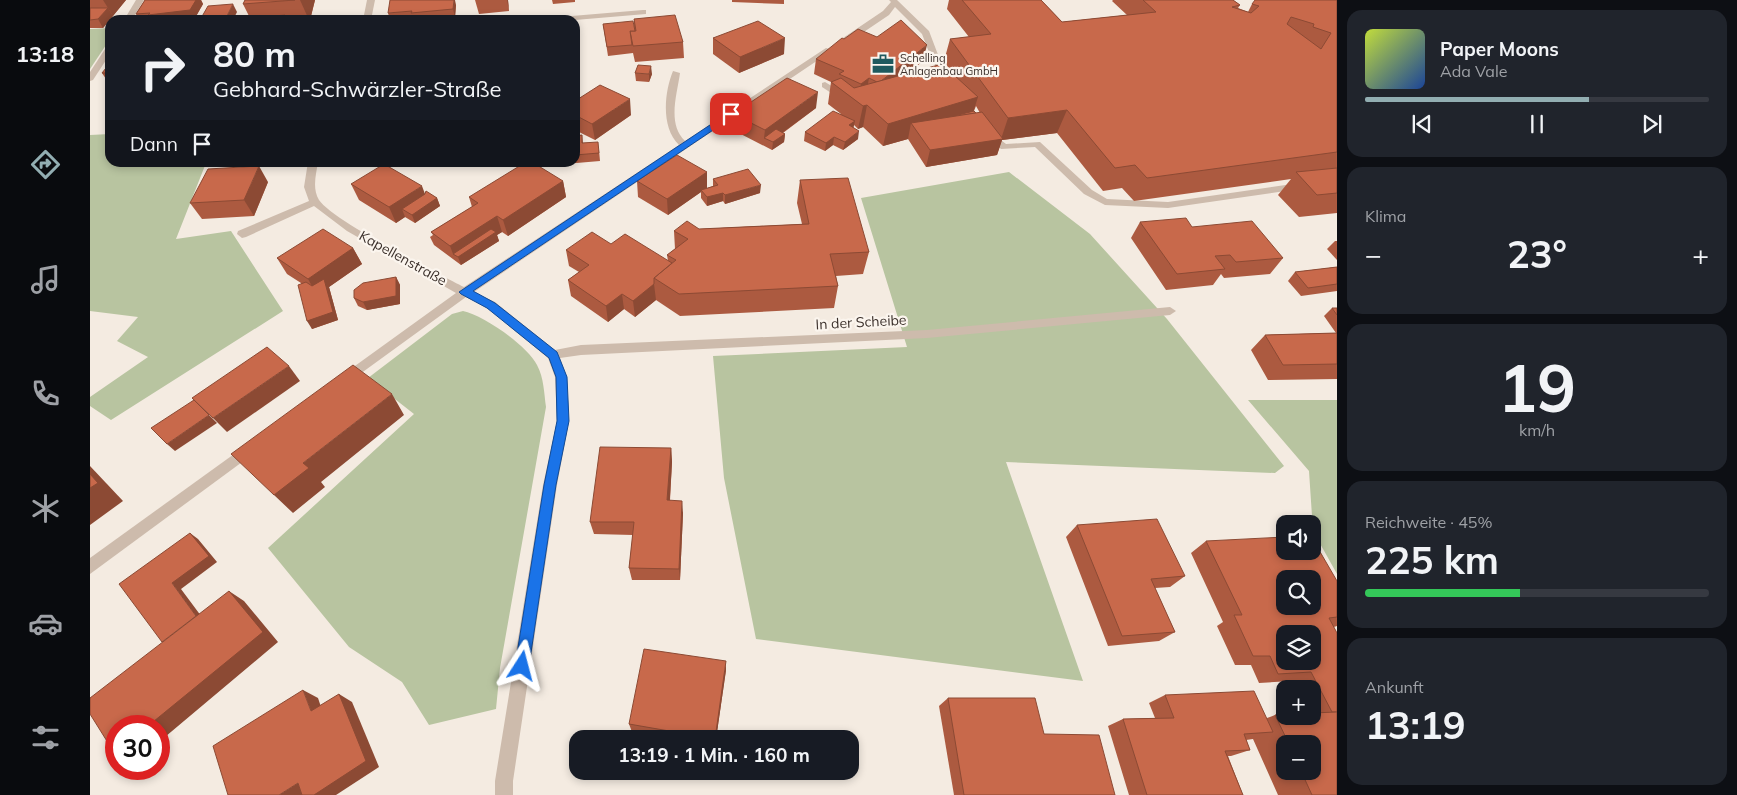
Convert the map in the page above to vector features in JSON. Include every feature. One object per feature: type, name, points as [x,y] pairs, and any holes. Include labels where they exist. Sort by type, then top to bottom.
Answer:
[{"type":"street","points":[[131,15],[140,0]]},
{"type":"street","points":[[368,15],[371,0]]},
{"type":"street","points":[[894,1],[909,0]]},
{"type":"street","points":[[894,1],[926,33],[938,71],[956,90]]},
{"type":"street","points":[[337,384],[464,292],[886,13],[894,1]]},
{"type":"street","points":[[580,17],[642,12]]},
{"type":"street","points":[[90,78],[105,56]]},
{"type":"street","points":[[676,73],[669,121],[675,139],[684,145]]},
{"type":"street","points":[[825,85],[856,105]]},
{"type":"street","points":[[984,127],[996,142],[1004,147],[1037,144],[1088,192],[1105,202],[1168,205],[1309,185]]},
{"type":"street","points":[[242,234],[315,202],[308,187],[312,167]]},
{"type":"street","name":"Kapellenstraße","points":[[315,202],[327,213],[351,229],[491,305],[554,355]]},
{"type":"street","name":"In der Scheibe","points":[[554,355],[581,350],[927,334],[1170,311]]},
{"type":"street","points":[[504,795],[505,771],[550,485],[563,421],[561,377],[554,355]]},
{"type":"street","points":[[90,567],[254,446]]},
{"type":"green space","points":[[105,28],[105,46],[90,69],[90,29]]},
{"type":"green space","points":[[105,134],[105,167],[204,167],[176,239],[231,231],[283,311],[111,420],[90,406],[90,397],[148,357],[117,341],[138,317],[90,311],[90,135]]},
{"type":"green space","points":[[1009,172],[1090,234],[1167,319],[1284,466],[1275,473],[1006,462],[1083,681],[756,639],[724,478],[713,356],[907,347],[861,198]]},
{"type":"green space","points":[[463,311],[482,318],[504,332],[532,357],[541,375],[546,407],[500,668],[496,709],[429,725],[402,682],[349,647],[268,548],[414,414],[368,378],[452,314]]},
{"type":"green space","points":[[1248,400],[1337,400],[1337,574],[1321,545],[1321,515],[1312,515],[1309,471]]},
{"type":"building","points":[[145,0],[196,0],[190,10],[148,15],[150,13],[136,14]]},
{"type":"building","points":[[245,0],[295,0],[243,4]]},
{"type":"building","points":[[390,0],[454,0],[453,9],[388,13]]},
{"type":"building","points":[[962,0],[1041,0],[1062,22],[1156,12],[1143,0],[1233,0],[1240,5],[1232,7],[1251,13],[1259,6],[1252,4],[1255,0],[1337,0],[1337,152],[1147,178],[1135,165],[1115,168],[1067,110],[1008,118],[950,39],[991,34]],"holes":[[[1291,17],[1314,24],[1313,27],[1331,33],[1321,49],[1287,24]]]},
{"type":"building","points":[[233,4],[228,15],[203,15],[208,6]]},
{"type":"building","points":[[90,8],[108,8],[98,19],[90,20]]},
{"type":"building","points":[[675,15],[683,42],[633,46],[630,31],[636,31],[634,19]]},
{"type":"building","points":[[901,20],[927,45],[881,81],[877,82],[869,78],[861,84],[839,74],[844,71],[816,59],[842,38],[844,39],[858,29],[877,37]]},
{"type":"building","points":[[633,21],[635,31],[630,31],[632,45],[607,47],[603,24]]},
{"type":"building","points":[[758,21],[785,38],[740,57],[713,38]]},
{"type":"building","points":[[942,64],[978,97],[888,124],[867,105],[863,106],[831,82],[841,78],[854,88]]},
{"type":"building","points":[[638,65],[651,66],[649,74],[635,73]]},
{"type":"building","points":[[787,78],[818,92],[765,130],[733,114]]},
{"type":"building","points":[[600,85],[630,99],[592,124],[580,118],[580,98]]},
{"type":"building","points":[[833,111],[855,121],[849,125],[859,131],[845,142],[834,137],[826,143],[805,132]]},
{"type":"building","points":[[974,111],[976,113],[950,117]]},
{"type":"building","points":[[982,112],[1003,139],[930,150],[911,123]]},
{"type":"building","points":[[776,129],[785,134],[773,142],[764,138]]},
{"type":"building","points":[[580,135],[582,135],[582,143],[598,142],[599,153],[580,155]]},
{"type":"building","points":[[677,155],[707,172],[667,199],[637,181]]},
{"type":"building","points":[[259,167],[244,200],[190,203],[208,169]]},
{"type":"building","points":[[379,167],[389,167],[422,186],[389,207],[351,184]]},
{"type":"building","points":[[518,167],[540,167],[563,181],[503,220],[497,216],[450,246],[431,232],[478,203],[469,197]]},
{"type":"building","points":[[1337,168],[1337,193],[1317,195],[1296,172]]},
{"type":"building","points":[[748,169],[761,185],[725,195],[723,193],[707,197],[701,190],[718,185],[713,179]]},
{"type":"building","points":[[848,178],[869,252],[830,254],[838,286],[679,294],[654,278],[676,260],[667,255],[688,239],[674,231],[687,221],[699,229],[809,224],[800,180]]},
{"type":"building","points":[[426,191],[437,198],[412,215],[402,209],[425,194]]},
{"type":"building","points":[[1186,218],[1192,227],[1252,221],[1283,258],[1236,262],[1230,255],[1215,256],[1225,269],[1177,274],[1140,222]]},
{"type":"building","points":[[323,229],[353,248],[308,279],[277,258]]},
{"type":"building","points":[[491,229],[496,232],[458,257],[453,254]]},
{"type":"building","points":[[592,232],[611,244],[625,234],[672,263],[654,278],[654,284],[633,301],[622,294],[606,306],[568,280],[589,265],[566,250]]},
{"type":"building","points":[[1337,267],[1337,284],[1308,288],[1295,272]]},
{"type":"building","points":[[396,277],[396,296],[363,302],[354,298],[354,290],[363,283]]},
{"type":"building","points":[[324,279],[333,312],[307,321],[298,285],[306,282],[312,286]]},
{"type":"building","points":[[1332,308],[1337,308],[1337,315]]},
{"type":"building","points":[[1337,333],[1337,364],[1283,365],[1265,335]]},
{"type":"building","points":[[267,347],[289,366],[213,418],[192,398]]},
{"type":"building","points":[[353,365],[392,394],[303,463],[309,468],[274,495],[231,454]]},
{"type":"building","points":[[194,400],[209,415],[167,444],[151,428]]},
{"type":"building","points":[[600,447],[671,448],[667,500],[682,501],[679,569],[629,568],[634,522],[590,522]]},
{"type":"building","points":[[90,474],[98,483],[90,488]]},
{"type":"building","points":[[1157,519],[1185,576],[1151,579],[1175,632],[1122,636],[1077,525]]},
{"type":"building","points":[[190,533],[209,556],[172,583],[196,616],[162,642],[119,584]]},
{"type":"building","points":[[1276,537],[1276,560],[1321,560],[1321,553],[1337,581],[1337,617],[1329,618],[1337,633],[1337,712],[1332,712],[1321,691],[1321,680],[1315,680],[1311,672],[1278,674],[1276,670],[1321,670],[1321,625],[1276,625],[1276,670],[1270,656],[1253,656],[1234,615],[1242,615],[1206,541]]},
{"type":"building","points":[[229,591],[263,632],[161,715],[105,715],[105,738],[90,714],[90,698]]},
{"type":"building","points":[[644,649],[726,661],[716,730],[663,730],[629,724]]},
{"type":"building","points":[[303,690],[311,711],[339,694],[366,761],[314,795],[302,795],[298,783],[279,795],[228,795],[213,746]]},
{"type":"building","points":[[1254,691],[1273,732],[1244,734],[1250,750],[1225,751],[1243,795],[1147,795],[1123,719],[1174,718],[1165,695]]},
{"type":"building","points":[[948,698],[1035,698],[1044,734],[1099,735],[1115,795],[964,795]]},
{"type":"building","points":[[1337,712],[1337,795],[1312,795],[1305,780],[1321,780],[1321,735],[1285,735],[1280,725],[1321,725],[1321,713]]},
{"type":"place","name":"Schelling Anlagenbau GmbH","points":[[883,64]]},
{"type":"route","points":[[522,666],[550,485],[563,421],[561,377],[554,355],[491,305],[464,292],[731,114]]}]
